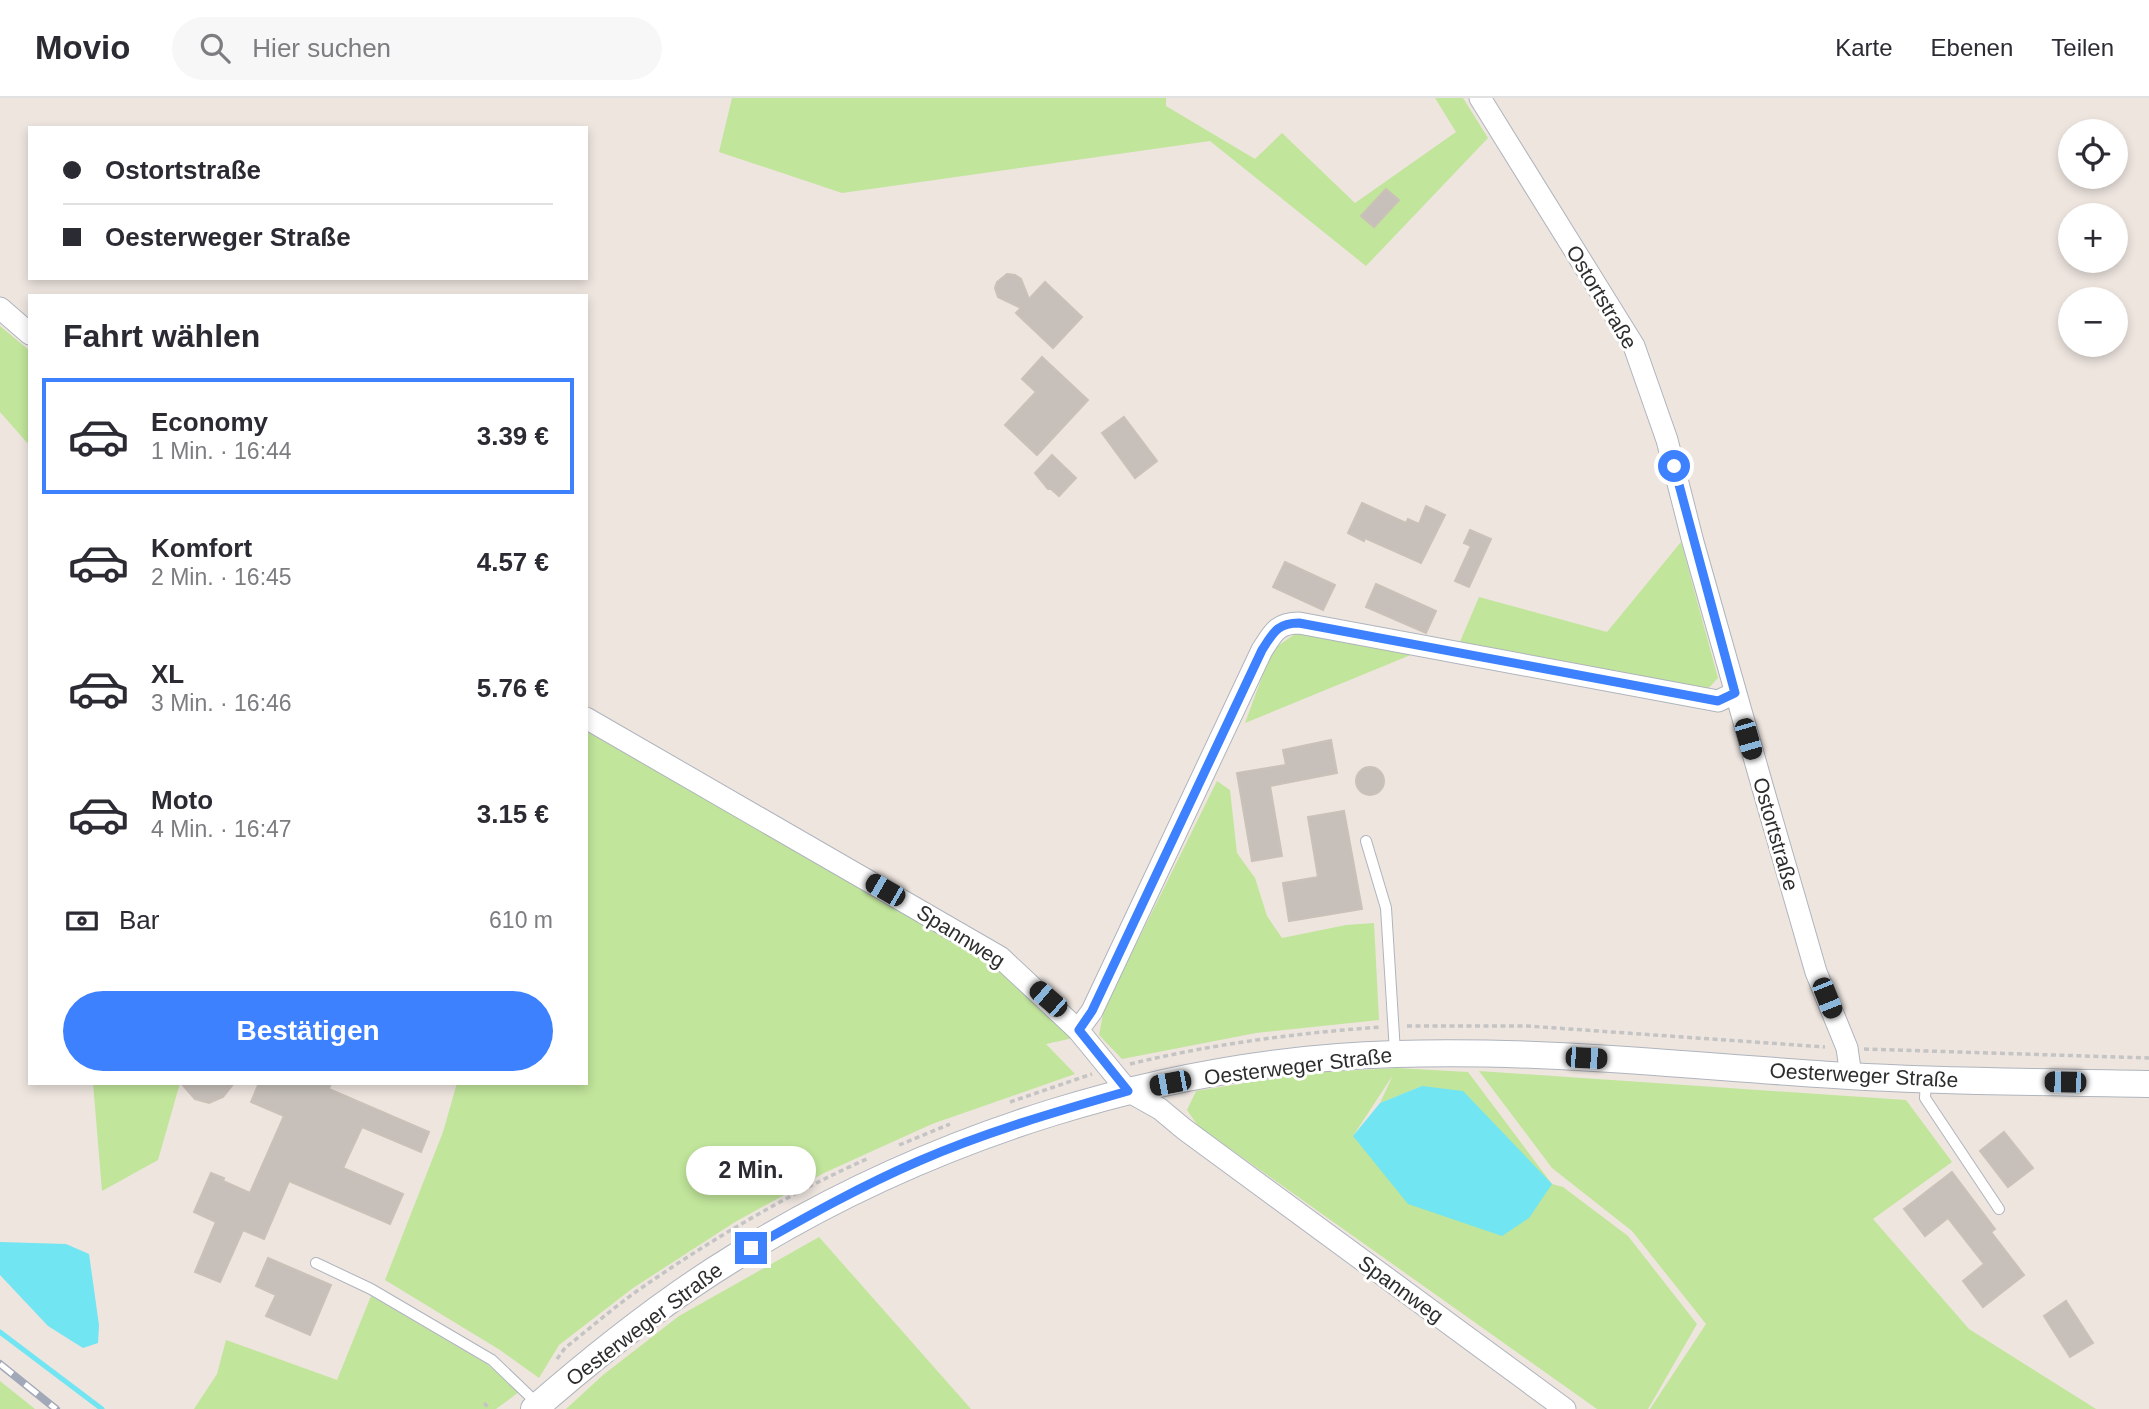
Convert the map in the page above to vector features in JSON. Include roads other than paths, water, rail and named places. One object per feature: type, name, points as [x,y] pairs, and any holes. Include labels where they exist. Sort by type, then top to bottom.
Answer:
[{"type":"street","name":"Ostortstraße","points":[[1480,98],[1634,346],[1667,440],[1735,693],[1816,972],[1847,1048],[1851,1076]]},
{"type":"street","points":[[0,308],[28,332]]},
{"type":"street","points":[[1079,1030],[1092,1011],[1262,650],[1273,631],[1287,623],[1299,623],[1718,701],[1735,693]]},
{"type":"street","name":"Spannweg","points":[[588,719],[1000,957],[1079,1030],[1128,1091],[1160,1109],[1565,1409]]},
{"type":"street","name":"Oesterweger Straße","points":[[534,1402],[732,1259],[812,1214],[952,1148],[1128,1091],[1257,1066],[1395,1054],[1516,1054],[1926,1080],[2149,1084]]},
{"type":"lane","points":[[1366,841],[1386,908],[1395,1054]]},
{"type":"lane","points":[[1926,1080],[1925,1098],[1999,1209]]},
{"type":"lane","points":[[316,1264],[371,1289],[492,1360],[534,1402]]},
{"type":"water","points":[[1422,1086],[1463,1091],[1552,1184],[1529,1218],[1502,1236],[1408,1204],[1353,1136],[1380,1103]]},
{"type":"water","points":[[0,1242],[66,1244],[89,1254],[99,1325],[98,1343],[83,1348],[48,1326],[0,1275]]},
{"type":"waterway","points":[[0,1332],[102,1409]]},
{"type":"railway","points":[[0,1364],[56,1409]]}]
